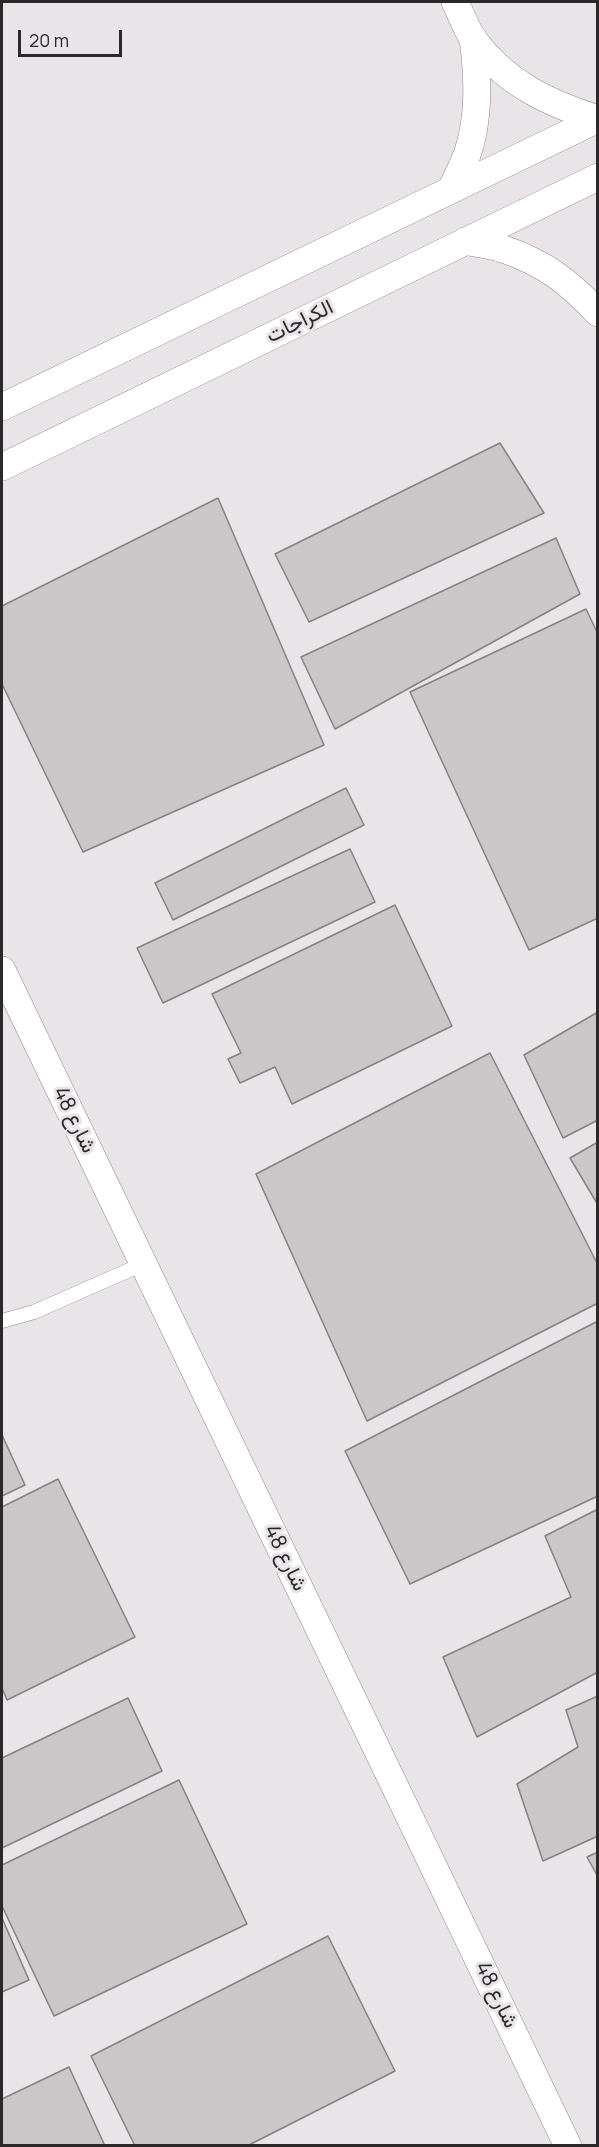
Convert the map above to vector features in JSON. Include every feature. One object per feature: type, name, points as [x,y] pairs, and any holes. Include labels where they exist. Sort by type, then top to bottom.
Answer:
[{"type":"street","points":[[451,190],[467,154],[476,116],[478,77],[472,38],[455,2]]},
{"type":"street","points":[[472,38],[498,67],[528,90],[562,107],[597,119]]},
{"type":"street","points":[[2,407],[597,119]]},
{"type":"street","name":"الكراجات","points":[[2,467],[597,177]]},
{"type":"street","points":[[465,241],[505,249],[542,265],[575,288],[597,313]]},
{"type":"street","name":"شارع 48","points":[[2,970],[568,2145]]},
{"type":"lane","points":[[2,1321],[34,1312],[143,1264]]},
{"type":"building","points":[[500,443],[544,513],[309,622],[275,554]]},
{"type":"building","points":[[218,498],[324,745],[83,852],[2,684],[2,606]]},
{"type":"building","points":[[556,538],[580,594],[335,729],[301,657]]},
{"type":"building","points":[[586,609],[598,634],[598,918],[529,950],[410,692]]},
{"type":"building","points":[[346,788],[364,825],[173,920],[155,883]]},
{"type":"building","points":[[350,849],[375,902],[163,1003],[137,948]]},
{"type":"building","points":[[395,905],[452,1026],[292,1104],[275,1067],[240,1083],[228,1059],[241,1053],[212,994]]},
{"type":"building","points":[[598,1012],[598,1120],[563,1138],[524,1055]]},
{"type":"building","points":[[490,1053],[598,1265],[598,1303],[367,1421],[256,1174]]},
{"type":"building","points":[[598,1142],[598,1205],[570,1158]]},
{"type":"building","points":[[598,1321],[598,1496],[410,1584],[345,1451]]},
{"type":"building","points":[[2,1435],[25,1485],[2,1496]]},
{"type":"building","points":[[58,1479],[135,1637],[7,1700],[2,1688],[2,1507]]},
{"type":"building","points":[[598,1509],[598,1672],[477,1737],[443,1657],[571,1597],[545,1536]]},
{"type":"building","points":[[598,1696],[598,1836],[543,1861],[517,1784],[578,1747],[566,1710]]},
{"type":"building","points":[[128,1698],[162,1771],[2,1848],[2,1758]]},
{"type":"building","points":[[179,1780],[247,1924],[54,2016],[2,1906],[2,1865]]},
{"type":"building","points":[[598,1852],[598,1877],[587,1857]]},
{"type":"building","points":[[2,1918],[29,1980],[2,1992]]},
{"type":"building","points":[[328,1936],[395,2071],[247,2146],[135,2146],[91,2056]]},
{"type":"building","points":[[69,2067],[105,2146],[2,2146],[2,2099]]}]
